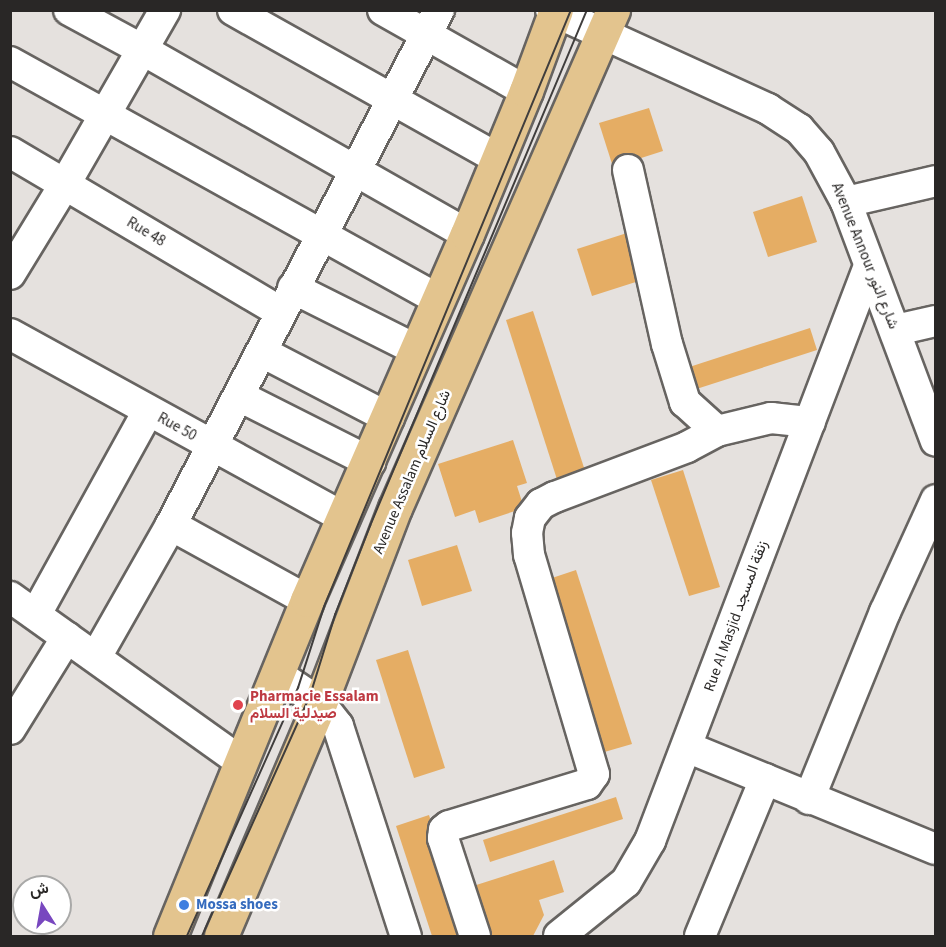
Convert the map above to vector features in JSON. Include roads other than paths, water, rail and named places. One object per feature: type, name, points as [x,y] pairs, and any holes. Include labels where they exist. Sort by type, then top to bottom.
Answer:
[{"type":"main road","points":[[170,936],[308,600],[370,462],[499,159],[526,92],[554,11]]},
{"type":"main road","name":"Avenue Assalam شارع السلام","points":[[221,936],[320,703],[395,508],[608,22]]},
{"type":"street","points":[[69,10],[467,234]]},
{"type":"street","points":[[10,274],[18,243],[65,184],[165,10]]},
{"type":"street","points":[[233,10],[499,159]]},
{"type":"street","points":[[383,10],[432,23],[526,92]]},
{"type":"street","name":"Avenue Annour شارع النور","points":[[554,11],[608,22],[768,109],[799,129],[819,152],[846,202],[936,441]]},
{"type":"street","points":[[96,657],[171,525],[432,23]]},
{"type":"street","points":[[10,62],[438,299]]},
{"type":"street","name":"Rue 48","points":[[10,152],[65,184],[287,300],[417,350]]},
{"type":"street","points":[[628,170],[667,344],[685,402],[717,431]]},
{"type":"street","points":[[846,202],[936,181]]},
{"type":"street","name":"Rue Al Masjid زنقة المسجد","points":[[567,935],[626,882],[637,865],[687,747],[869,266]]},
{"type":"street","points":[[896,330],[936,321]]},
{"type":"street","name":"Rue 50","points":[[10,334],[345,518]]},
{"type":"street","points":[[262,352],[389,418]]},
{"type":"street","points":[[239,396],[370,462]]},
{"type":"street","points":[[36,614],[148,411]]},
{"type":"street","points":[[475,936],[443,838],[444,830],[449,826],[587,784],[594,774],[529,555],[526,533],[530,518],[541,504],[555,497],[687,447],[717,431],[771,418],[810,422]]},
{"type":"street","points":[[809,799],[885,612],[936,500]]},
{"type":"street","points":[[171,525],[308,600]]},
{"type":"street","points":[[10,597],[240,761]]},
{"type":"street","points":[[13,720],[67,638]]},
{"type":"street","points":[[277,674],[320,703],[333,717],[342,735],[406,936]]},
{"type":"street","points":[[687,747],[809,799],[936,849]]},
{"type":"street","points":[[700,936],[765,779]]},
{"type":"tram line","points":[[187,936],[298,688],[324,607],[571,10]]},
{"type":"tram line","points":[[202,936],[310,696],[335,615],[370,526],[587,10]]},
{"type":"place","name":"Pharmacie Essalam صيدلية السلام","points":[[238,705]]},
{"type":"place","name":"Mossa shoes","points":[[184,905]]}]
